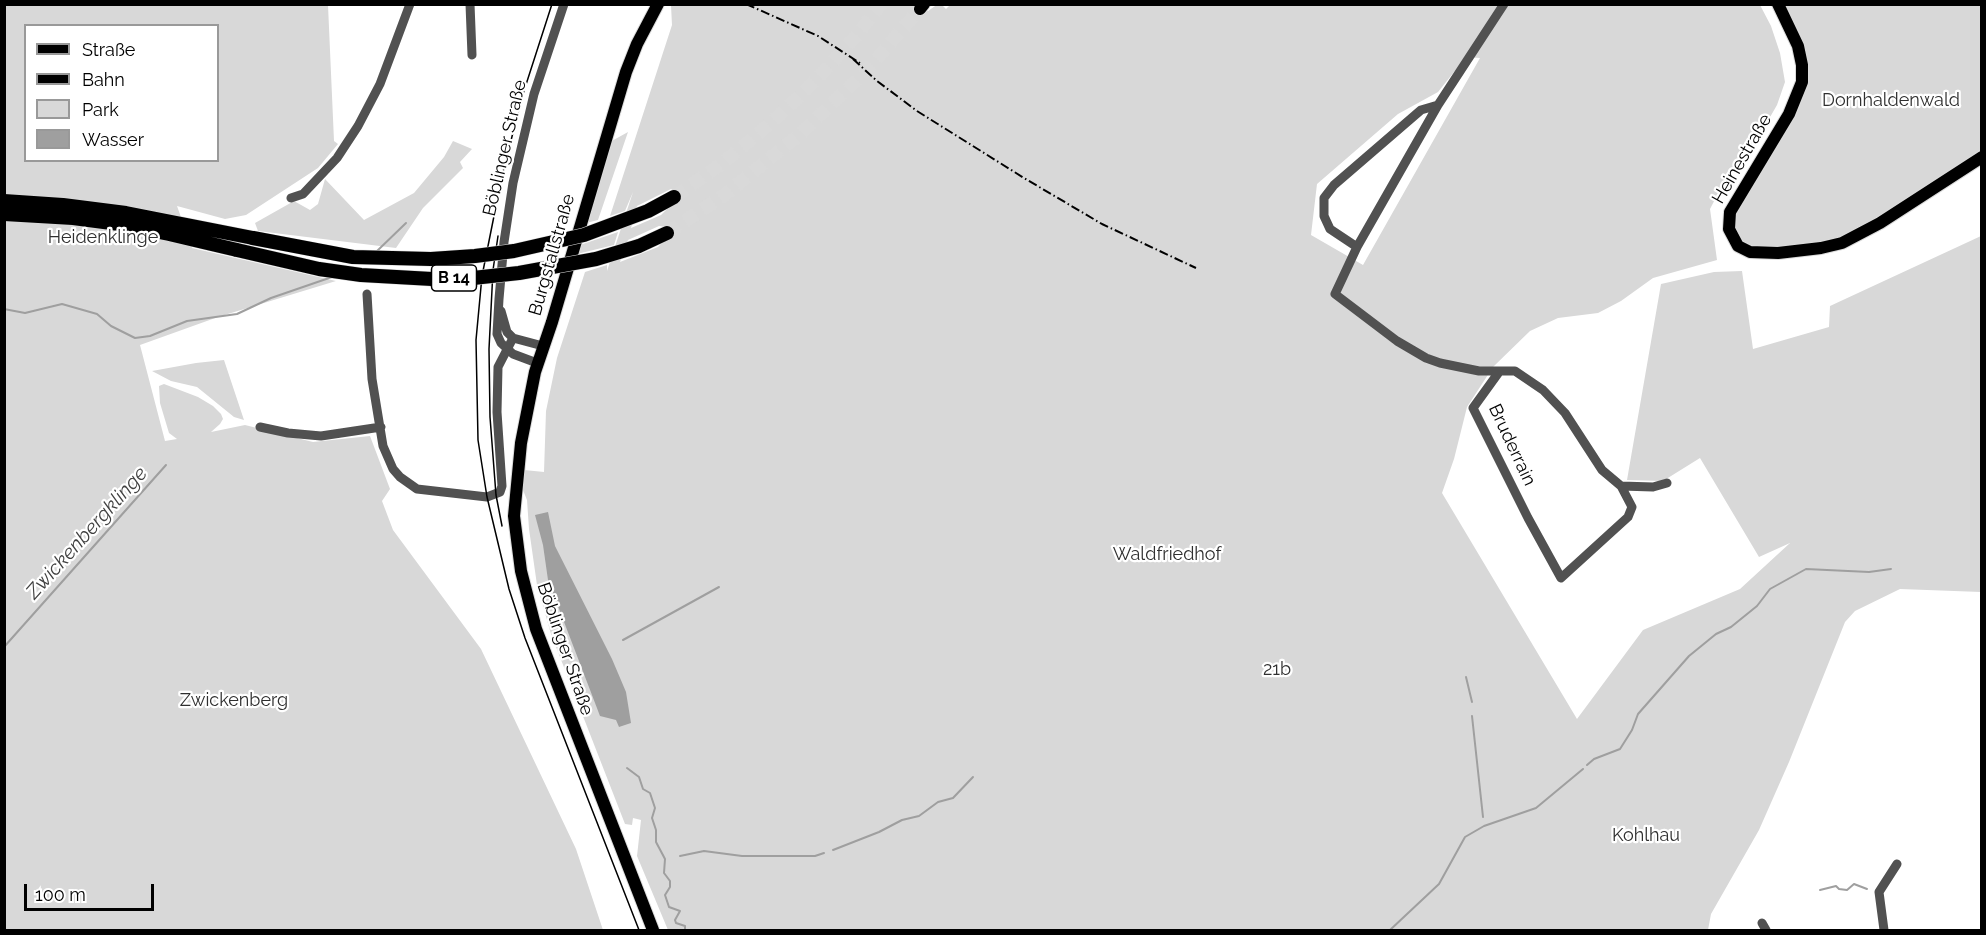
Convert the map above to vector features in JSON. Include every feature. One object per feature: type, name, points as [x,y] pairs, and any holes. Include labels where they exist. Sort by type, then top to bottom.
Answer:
[{"type":"highway","name":"B 14","points":[[4,201],[94,209],[171,221],[314,250],[364,257],[431,259],[524,249],[584,235],[648,211],[674,197]]},
{"type":"highway","name":"B 14","points":[[4,214],[74,218],[120,224],[320,269],[414,279],[473,278],[519,273],[596,259],[639,246],[667,233]]},
{"type":"main road","name":"Burgstallstraße","points":[[637,44],[639,29],[650,4]]},
{"type":"main road","name":"Burgstallstraße","points":[[518,480],[521,443],[537,363],[637,44],[658,4]]},
{"type":"main road","name":"Heinestraße","points":[[1778,4],[1798,46],[1802,65],[1802,82],[1789,114],[1730,212],[1729,229],[1738,246],[1750,252],[1778,253],[1842,243],[1887,219],[1982,157]]},
{"type":"main road","name":"Böblinger Straße","points":[[518,480],[514,500],[515,532],[524,588],[536,630],[653,930]]},
{"type":"main road","name":"Böblinger Straße","points":[[518,480],[524,550],[537,611],[560,681],[659,930]]},
{"type":"street","points":[[291,198],[303,194],[337,158],[358,126],[380,84],[410,4]]},
{"type":"street","points":[[470,4],[472,55]]},
{"type":"street","name":"Böblinger Straße","points":[[506,349],[497,334],[504,242],[513,183],[534,94],[564,4]]},
{"type":"street","points":[[1499,372],[1456,367],[1426,358],[1397,341],[1335,294],[1356,247],[1438,105],[1504,4]]},
{"type":"street","points":[[1356,247],[1330,229],[1324,216],[1324,198],[1334,185],[1421,110],[1438,105]]},
{"type":"street","points":[[367,294],[369,349],[383,446],[393,469],[417,489],[481,497],[496,495],[502,486],[497,394],[498,367],[513,338],[543,346]]},
{"type":"street","name":"Böblinger Straße","points":[[499,303],[504,326],[513,338]]},
{"type":"street","points":[[506,349],[537,363]]},
{"type":"street","name":"Bruderrain","points":[[1515,371],[1551,397],[1565,413],[1602,470],[1621,486],[1632,507],[1628,517],[1561,578],[1473,408],[1499,372],[1515,371]]},
{"type":"street","points":[[260,427],[288,433],[321,435],[381,427]]},
{"type":"street","points":[[1621,486],[1653,487],[1667,483]]},
{"type":"street","points":[[1884,930],[1879,892],[1897,864]]},
{"type":"green space","points":[[914,4],[921,11],[928,11],[938,4],[946,9],[955,4],[1760,5],[1771,26],[1780,53],[1785,82],[1777,105],[1758,138],[1724,182],[1710,209],[1717,260],[1653,278],[1621,301],[1598,313],[1558,318],[1530,331],[1493,367],[1467,407],[1454,459],[1442,493],[1577,719],[1643,630],[1740,589],[1790,543],[1759,557],[1700,458],[1663,481],[1627,480],[1661,284],[1714,272],[1742,271],[1753,349],[1829,327],[1830,306],[1981,236],[1981,592],[1900,589],[1855,611],[1845,622],[1759,830],[1711,914],[1708,930],[668,930],[637,856],[641,820],[633,818],[632,825],[625,824],[551,634],[537,585],[527,500],[523,490],[524,470],[544,472],[546,411],[557,358],[585,272],[607,265],[607,271],[633,192],[625,211],[610,216],[672,25],[671,5]],"holes":[[[1466,57],[1480,58],[1363,265],[1311,235],[1317,184],[1398,114],[1438,92]],[[671,189],[674,191],[672,204],[661,215],[631,228],[637,206]],[[659,226],[666,227],[667,237],[658,247],[620,262],[628,240]]]},
{"type":"green space","name":"Zwickenberg","points":[[5,5],[328,5],[334,141],[338,144],[318,168],[246,215],[225,219],[177,206],[192,248],[336,281],[218,317],[140,345],[165,441],[177,439],[169,433],[160,403],[159,386],[164,384],[198,397],[221,414],[223,419],[211,432],[245,425],[313,442],[370,436],[390,489],[382,501],[393,530],[481,649],[576,849],[603,930],[5,930]]},
{"type":"green space","name":"Dornhaldenwald","points":[[1777,5],[1981,5],[1981,152],[1880,223],[1801,252],[1738,246],[1728,223],[1789,114],[1803,75]]},
{"type":"green space","points":[[628,132],[598,220],[586,223],[610,142]]},
{"type":"green space","points":[[453,141],[472,149],[460,162],[463,168],[423,208],[396,248],[258,231],[255,223],[294,201],[310,210],[318,204],[325,179],[364,220],[414,193],[444,157]]},
{"type":"green space","points":[[618,232],[614,245],[577,254],[580,245]]},
{"type":"green space","points":[[224,360],[244,420],[234,417],[197,387],[171,381],[152,371],[196,363]]},
{"type":"water","points":[[548,512],[555,546],[612,659],[626,692],[631,723],[619,727],[616,720],[600,716],[548,580],[543,545],[535,515]]},
{"type":"waterway","name":"Heidenklinge","points":[[376,252],[406,223]]},
{"type":"waterway","name":"Heidenklinge","points":[[4,309],[25,313],[62,304],[97,314],[111,326],[135,338],[150,336],[187,321],[237,314],[271,298],[332,277]]},
{"type":"waterway","name":"Zwickenbergklinge","points":[[4,647],[166,465]]},
{"type":"waterway","points":[[1587,765],[1594,759],[1620,749],[1632,730],[1638,714],[1689,656],[1757,606],[1770,589],[1806,569],[1869,572],[1891,569]]},
{"type":"waterway","points":[[623,640],[719,587]]},
{"type":"waterway","points":[[1466,677],[1472,702]]},
{"type":"waterway","points":[[1472,716],[1483,817]]},
{"type":"waterway","points":[[627,768],[639,777],[643,789],[650,793],[655,808],[652,818],[656,830],[656,842],[665,859],[664,873],[670,881],[670,887],[665,895],[669,907],[680,911],[675,920],[676,923],[685,926],[685,930]]},
{"type":"waterway","points":[[1390,930],[1439,884],[1465,837],[1484,826],[1536,808],[1583,769]]},
{"type":"waterway","points":[[833,850],[879,832],[902,820],[919,816],[938,802],[953,798],[973,777]]},
{"type":"waterway","points":[[680,856],[704,851],[742,856],[815,856],[824,853]]},
{"type":"waterway","points":[[1820,890],[1836,886],[1847,890],[1854,884],[1867,889]]},
{"type":"tunnel","points":[[674,197],[724,162],[771,123],[815,81],[856,36],[881,4]]},
{"type":"tunnel","points":[[667,233],[723,196],[799,135],[865,72],[920,9]]},
{"type":"tram line","points":[[552,4],[522,97],[502,176],[482,276],[476,340],[478,440],[487,497],[509,589],[525,638],[639,930]]},
{"type":"tram line","points":[[498,236],[493,270],[489,349],[490,417],[496,495],[502,526]]},
{"type":"railway","points":[[746,4],[818,36],[860,63]]},
{"type":"railway","points":[[853,59],[877,81],[917,111],[1024,178],[1102,224],[1196,268]]},
{"type":"park label","name":"Waldfriedhof","points":[[1167,555]]},
{"type":"park label","name":"21b","points":[[1277,670]]},
{"type":"park label","name":"Kohlhau","points":[[1646,836]]}]
